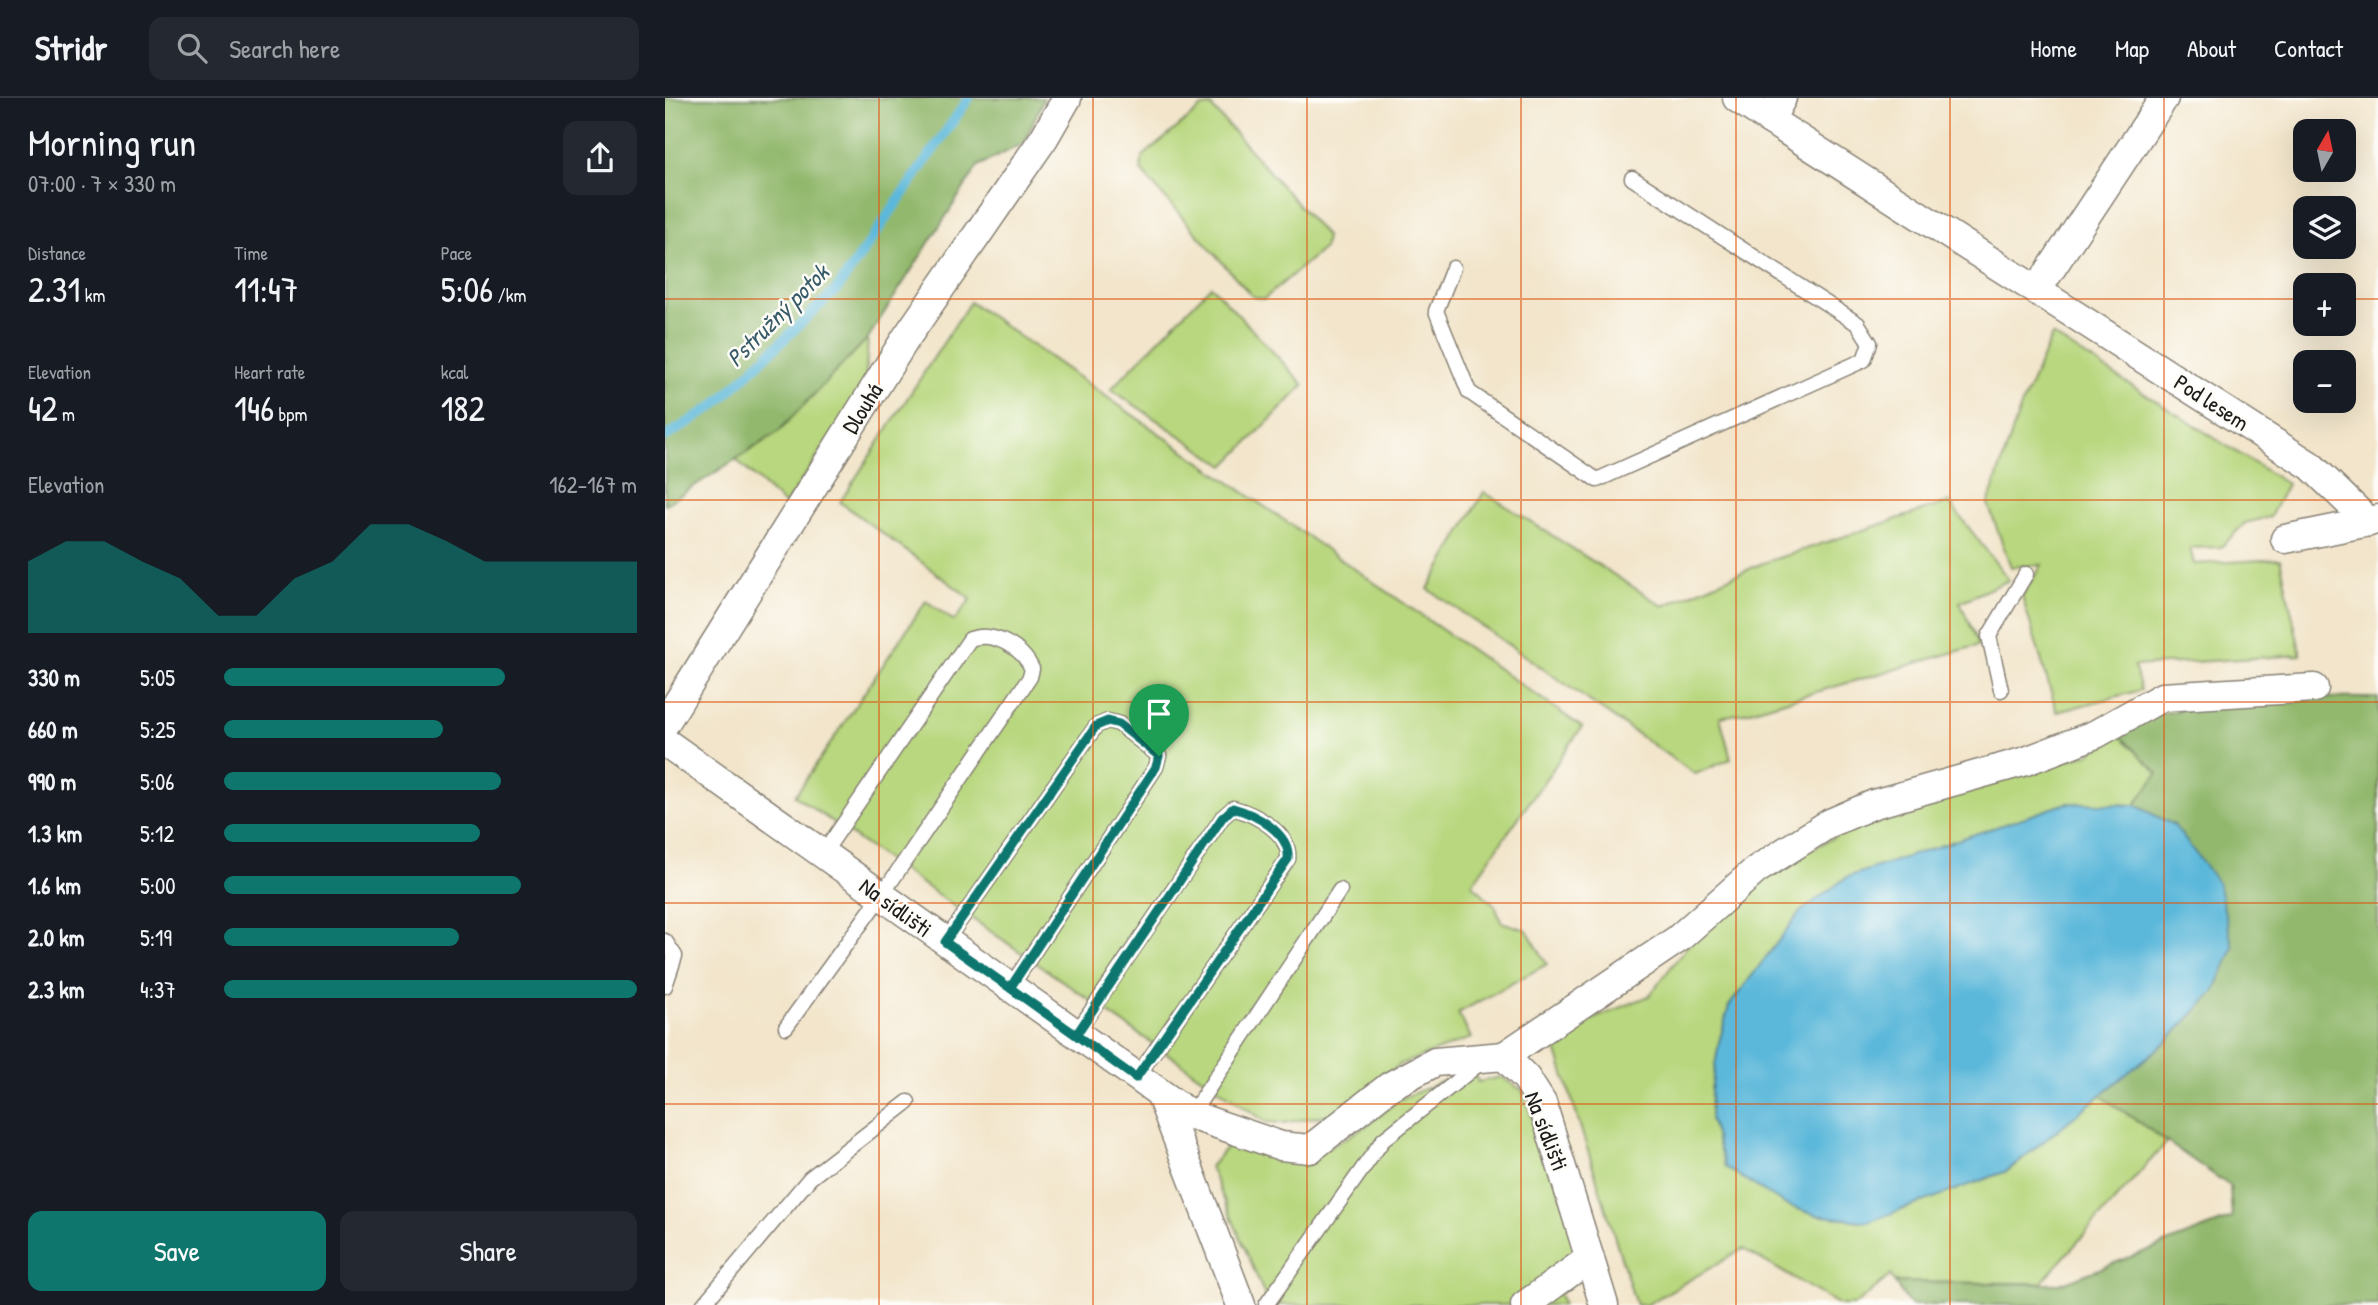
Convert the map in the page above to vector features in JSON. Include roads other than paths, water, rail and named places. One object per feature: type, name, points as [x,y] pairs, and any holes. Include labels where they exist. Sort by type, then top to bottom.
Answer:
[{"type":"street","name":"Dlouhá","points":[[665,723],[906,338],[1044,138],[1067,98]]},
{"type":"street","points":[[1737,98],[1776,109]]},
{"type":"street","points":[[2037,290],[2164,98]]},
{"type":"street","name":"Pod lesem","points":[[1776,109],[2037,290],[2311,466],[2373,520]]},
{"type":"street","points":[[2285,539],[2373,520]]},
{"type":"street","points":[[1496,1056],[1678,939],[1756,870],[1830,823],[1874,804],[2026,761],[2096,734],[2162,696],[2314,688]]},
{"type":"street","name":"Na sídlišti","points":[[665,742],[1191,1115],[1281,1146],[1310,1149],[1390,1086],[1423,1068],[1435,1062],[1496,1056],[1526,1078],[1542,1103],[1604,1305]]},
{"type":"street","points":[[1161,1096],[1241,1305]]},
{"type":"street","points":[[1525,1305],[1590,1258]]},
{"type":"lane","points":[[1453,268],[1436,311],[1469,392],[1597,480],[1864,360],[1870,343],[1858,324],[1632,178]]},
{"type":"lane","points":[[2001,690],[1989,636],[2026,574]]},
{"type":"lane","points":[[786,1027],[881,896],[1030,677],[1032,669],[1027,659],[995,637],[984,634],[970,639],[823,854]]},
{"type":"lane","points":[[945,942],[1096,726],[1108,721],[1119,724],[1159,756],[1156,767],[1010,988]]},
{"type":"lane","points":[[1076,1035],[1222,818],[1233,808],[1245,812],[1283,837],[1289,849],[1288,859],[1136,1078]]},
{"type":"lane","points":[[1191,1115],[1340,890]]},
{"type":"lane","points":[[665,941],[675,956],[665,986]]},
{"type":"lane","points":[[1266,1305],[1383,1140],[1496,1056]]},
{"type":"lane","points":[[703,1305],[810,1178],[908,1102]]},
{"type":"water","points":[[2067,803],[2135,805],[2174,825],[2218,883],[2233,948],[2214,992],[2166,1042],[2007,1171],[1868,1222],[1816,1215],[1786,1205],[1725,1167],[1710,1119],[1711,1090],[1719,1042],[1729,1006],[1801,911],[1847,877]]},
{"type":"waterway","name":"Pstružný potok","points":[[665,437],[714,406],[838,288],[969,98]]}]
